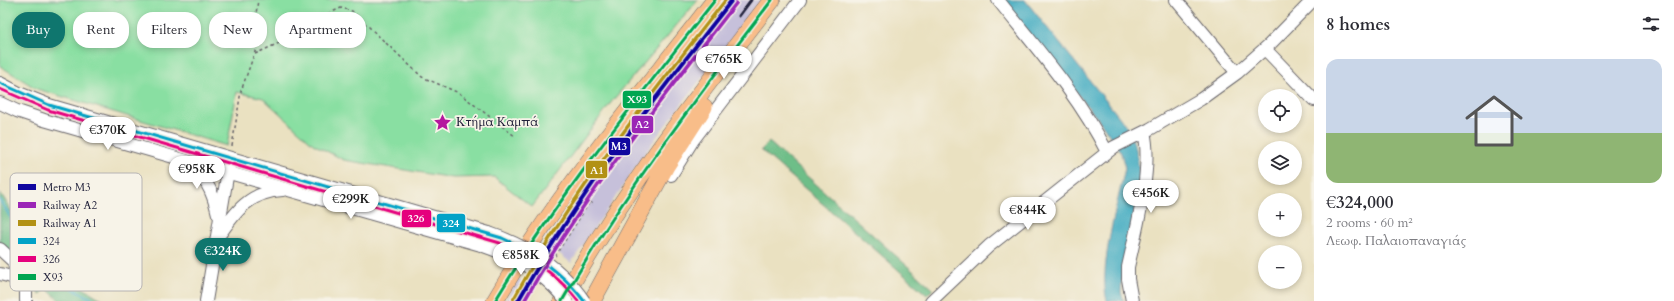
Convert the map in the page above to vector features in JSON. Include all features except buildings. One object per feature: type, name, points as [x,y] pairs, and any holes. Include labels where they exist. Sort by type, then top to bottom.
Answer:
[{"type":"highway","points":[[486,301],[537,235],[597,152],[715,0]]},
{"type":"highway","points":[[562,301],[611,218],[645,168],[772,0]]},
{"type":"highway","points":[[592,301],[666,166],[714,94],[742,39]]},
{"type":"highway","points":[[495,301],[537,235]]},
{"type":"street","points":[[671,175],[693,140],[800,0]]},
{"type":"street","points":[[998,0],[1050,64],[1110,150]]},
{"type":"street","points":[[1176,0],[1237,73]]},
{"type":"street","points":[[931,301],[990,246],[1110,150],[1201,99],[1237,73],[1265,49],[1312,1]]},
{"type":"street","points":[[1265,49],[1314,100]]},
{"type":"street","points":[[0,83],[19,93],[49,105],[489,233],[518,245],[550,264],[574,287],[584,301]]},
{"type":"street","points":[[0,103],[17,111],[44,120],[481,245],[515,258],[529,267],[554,287],[566,301]]},
{"type":"street","points":[[1132,301],[1128,279],[1128,267],[1146,164],[1147,144],[1140,134]]},
{"type":"street","points":[[179,158],[204,179],[215,200],[220,218]]},
{"type":"street","points":[[206,301],[230,158]]},
{"type":"street","points":[[216,240],[232,216],[249,199],[271,191],[293,190]]},
{"type":"street","points":[[0,249],[10,258]]},
{"type":"street","points":[[0,274],[10,277]]},
{"type":"path","points":[[230,158],[241,91],[256,49],[253,29],[258,0]]},
{"type":"path","points":[[255,54],[274,46],[306,24],[341,8],[347,8],[386,42],[422,77],[459,93],[516,138]]},
{"type":"path","points":[[586,199],[595,205]]},
{"type":"path","points":[[550,264],[590,202]]},
{"type":"shaded area","points":[[727,0],[762,0],[655,139],[571,263],[542,240]]},
{"type":"shaded area","points":[[518,278],[530,287],[522,301],[505,301]]},
{"type":"green space","name":"Kτήμα Καμπά","points":[[0,0],[698,0],[613,100],[532,207],[494,177],[453,178],[344,160],[313,144],[263,98],[237,92],[227,146],[37,89],[0,66]]},
{"type":"green space","points":[[769,142],[933,289],[927,295],[761,150]]},
{"type":"green space","points":[[0,192],[10,208],[10,258],[0,246]]},
{"type":"green space","points":[[37,291],[43,291],[40,295]]},
{"type":"green space","points":[[49,291],[88,291],[105,301],[60,301]]},
{"type":"water","points":[[1002,0],[1025,0],[1128,128],[1136,149],[1140,180],[1122,278],[1121,292],[1124,301],[1107,301],[1105,287],[1105,272],[1110,235],[1125,168],[1121,153],[1104,127]]},
{"type":"waterway","points":[[0,200],[10,216]]},
{"type":"waterway","points":[[77,291],[96,301]]},
{"type":"railway","points":[[728,6],[733,0]]},
{"type":"railway","points":[[739,16],[751,0]]},
{"type":"metro line","name":"Μ3","points":[[518,301],[566,222],[619,146],[732,0]]},
{"type":"rail line","name":"A1","points":[[514,299],[537,259],[587,183],[641,109],[726,0]]},
{"type":"rail line","name":"A2","points":[[524,301],[547,261],[624,148],[736,3]]},
{"type":"transit line","name":"X93","points":[[495,301],[520,261],[600,147],[715,0]]},
{"type":"transit line","name":"X93","points":[[562,301],[585,261],[635,184],[716,73],[772,0]]},
{"type":"transit line","name":"324","points":[[0,83],[49,105],[502,238],[526,250],[547,264],[567,281],[584,301]]},
{"type":"transit line","name":"326","points":[[0,89],[48,110],[500,243],[533,260],[543,267],[570,291],[578,301]]},
{"type":"place","name":"Kτήμα Καμπά","points":[[443,122]]}]
